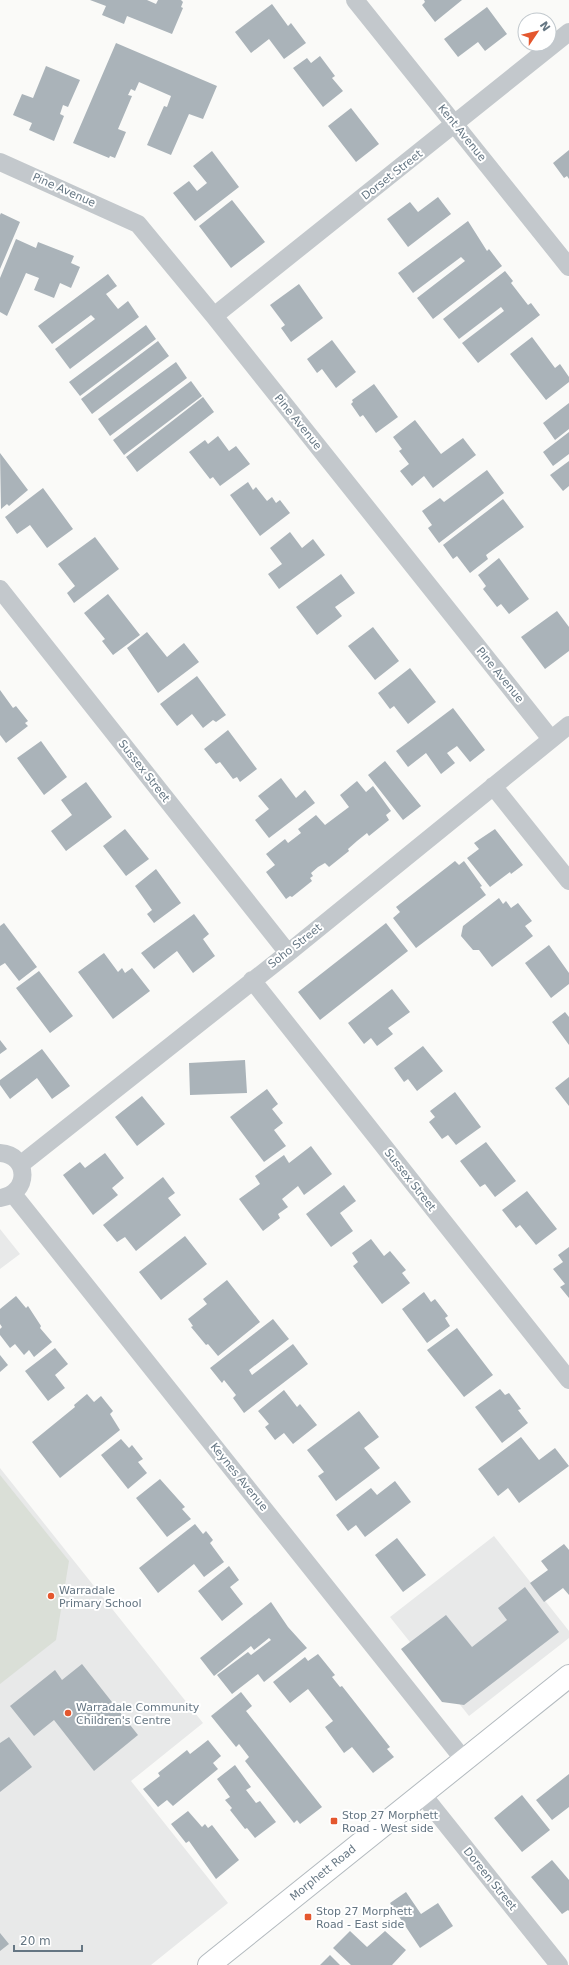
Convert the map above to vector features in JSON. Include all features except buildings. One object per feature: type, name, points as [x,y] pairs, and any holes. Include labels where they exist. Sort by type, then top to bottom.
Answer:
[{"type":"main road","name":"Morphett Road","points":[[218,1962],[422,1794],[569,1676]]},
{"type":"street","name":"Kent Avenue","points":[[355,0],[569,267]]},
{"type":"street","name":"Dorset Street","points":[[214,316],[455,125],[569,32]]},
{"type":"street","name":"Pine Avenue","points":[[0,162],[138,224],[214,316],[551,740]]},
{"type":"street","name":"Sussex Street","points":[[0,589],[288,953]]},
{"type":"street","name":"Soho Street","points":[[20,1165],[288,953],[569,725]]},
{"type":"street","points":[[493,786],[569,881]]},
{"type":"street","name":"Sussex Street","points":[[252,980],[569,1380]]},
{"type":"street","points":[[0,1153],[9,1155],[20,1165],[23,1172],[19,1188],[7,1196]]},
{"type":"street","name":"Keynes Avenue","points":[[7,1196],[464,1760]]},
{"type":"street","name":"Doreen Street","points":[[422,1794],[559,1965]]},
{"type":"shaded area","points":[[0,1229],[20,1254],[0,1269]]},
{"type":"shaded area","name":"Warradale Primary School","points":[[0,1468],[203,1723],[131,1781],[228,1903],[151,1965],[0,1965]]},
{"type":"shaded area","points":[[0,1475],[69,1561],[56,1640],[0,1684]]},
{"type":"shaded area","points":[[494,1536],[569,1631],[569,1638],[469,1716],[390,1617]]},
{"type":"place","name":"Warradale Primary School","points":[[51,1596]]},
{"type":"place","name":"Warradale Community Children's Centre","points":[[68,1713]]},
{"type":"place","name":"Stop 27 Morphett Road - West side","points":[[334,1821]]},
{"type":"place","name":"Stop 27 Morphett Road - East side","points":[[308,1917]]}]
